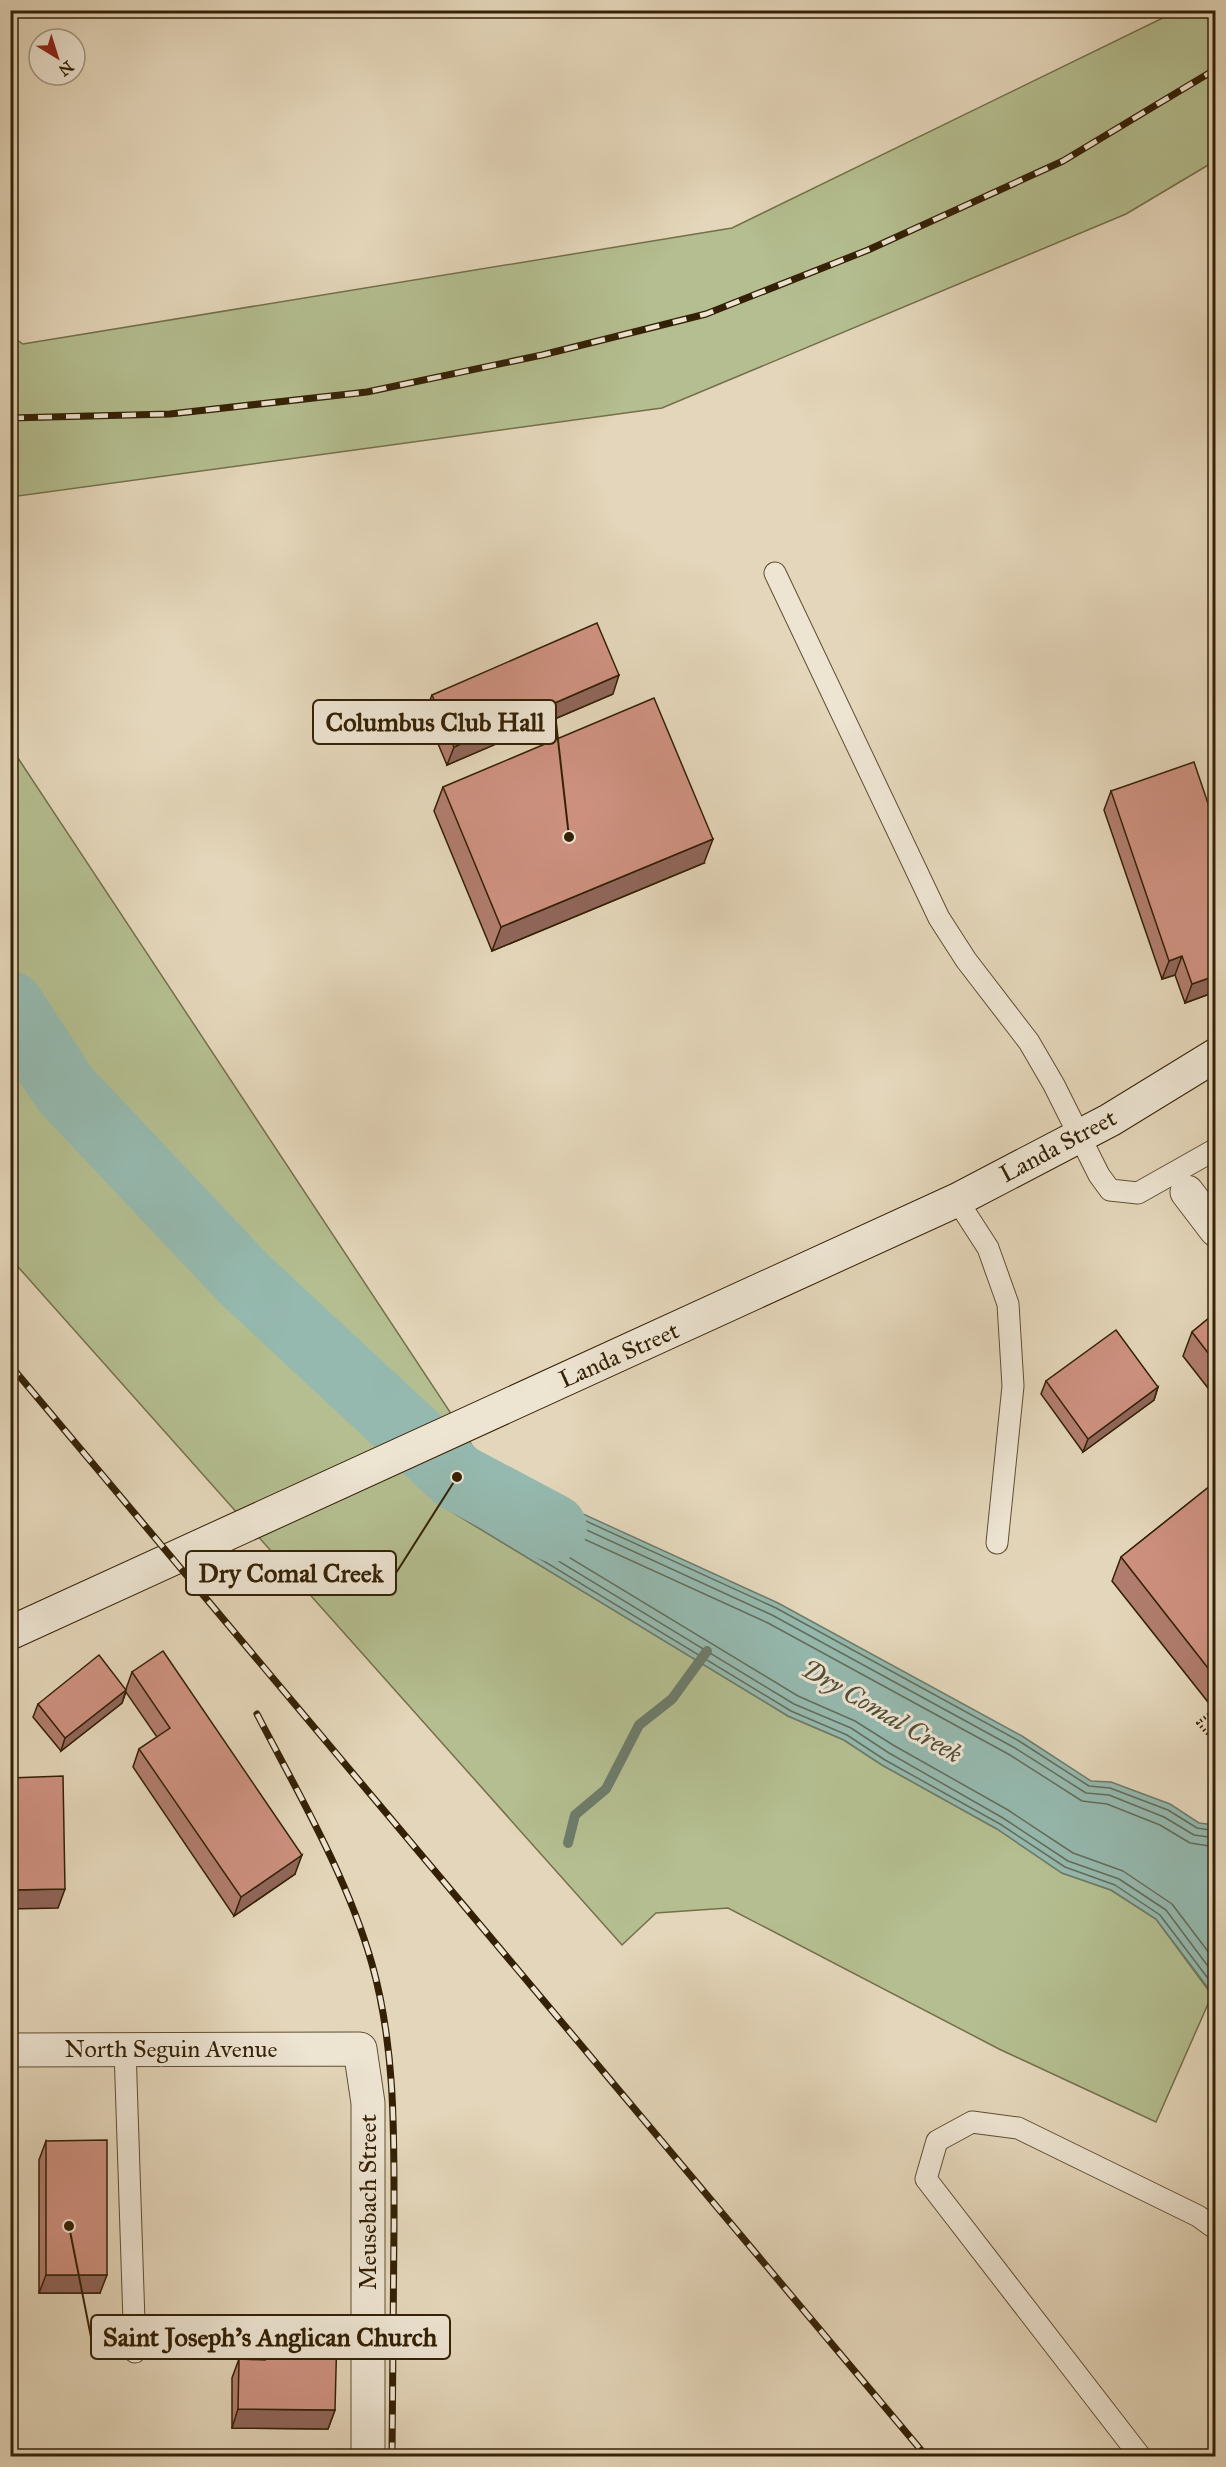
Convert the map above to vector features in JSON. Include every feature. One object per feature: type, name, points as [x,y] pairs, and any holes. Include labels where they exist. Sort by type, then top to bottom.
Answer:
[{"type":"main road","name":"Landa Street","points":[[10,1633],[957,1200],[1110,1120],[1215,1054]]},
{"type":"main road","points":[[1187,1191],[1215,1230]]},
{"type":"main road","name":"North Seguin Avenue","points":[[10,2050],[332,2048]]},
{"type":"main road","name":"Meusebach Street","points":[[332,2048],[360,2049],[368,2103],[368,2457]]},
{"type":"lane","points":[[775,573],[939,918],[966,960],[1029,1042],[1054,1084],[1099,1174],[1110,1190],[1138,1192],[1215,1149]]},
{"type":"lane","points":[[957,1200],[988,1248],[1008,1304],[1013,1386],[997,1544]]},
{"type":"lane","points":[[125,2049],[135,2352]]},
{"type":"lane","points":[[1140,2457],[926,2179],[937,2140],[972,2122],[1018,2128],[1198,2216],[1215,2229]]},
{"type":"path","points":[[1215,1709],[1198,1723],[1215,1743]]},
{"type":"green space","points":[[1179,10],[1215,11],[1215,161],[1126,214],[662,408],[11,497],[11,336],[23,344],[732,228]]},
{"type":"green space","points":[[10,746],[489,1471],[444,1507],[788,1716],[844,1740],[882,1765],[997,1829],[1062,1873],[1111,1890],[1156,1919],[1212,1995],[1156,2122],[999,2049],[728,1908],[656,1913],[622,1945],[11,1259]]},
{"type":"water","points":[[489,1471],[778,1603],[1022,1736],[1091,1781],[1111,1782],[1170,1804],[1199,1823],[1215,1825],[1215,1997],[1156,1919],[1111,1890],[1062,1873],[997,1829],[882,1765],[844,1740],[788,1716],[444,1507]]},
{"type":"building","points":[[597,623],[619,675],[454,747],[432,695]]},
{"type":"building","points":[[654,698],[713,839],[501,927],[443,787]]},
{"type":"building","points":[[1194,762],[1215,824],[1215,976],[1192,984],[1182,956],[1169,961],[1111,791]]},
{"type":"building","points":[[1215,1313],[1215,1362],[1192,1332]]},
{"type":"building","points":[[1116,1330],[1158,1387],[1088,1439],[1046,1381]]},
{"type":"building","points":[[1215,1482],[1215,1677],[1121,1557]]},
{"type":"building","points":[[163,1651],[302,1855],[241,1897],[139,1749],[170,1728],[132,1672]]},
{"type":"building","points":[[99,1655],[126,1690],[65,1738],[38,1704]]},
{"type":"building","points":[[63,1776],[65,1889],[11,1890],[10,1778]]},
{"type":"building","points":[[107,2140],[107,2275],[46,2275],[46,2141]]},
{"type":"building","points":[[266,2330],[337,2331],[335,2410],[238,2409],[239,2359],[265,2360]]},
{"type":"waterway","name":"Dry Comal Creek","points":[[10,1005],[65,1089],[244,1279],[457,1477],[553,1528]]},
{"type":"waterway","points":[[568,1843],[575,1815],[606,1789],[639,1725],[672,1699],[707,1651]]},
{"type":"railway","points":[[10,418],[170,414],[367,392],[542,355],[706,314],[868,250],[1063,161],[1216,69]]},
{"type":"railway","points":[[10,1365],[926,2456]]},
{"type":"railway","points":[[257,1714],[336,1868],[362,1931],[380,1996],[390,2061],[393,2127],[392,2456]]},
{"type":"place","name":"Columbus Club Hall","points":[[569,837]]},
{"type":"place","name":"Dry Comal Creek","points":[[457,1477]]},
{"type":"place","name":"Saint Joseph's Anglican Church","points":[[69,2226]]}]
